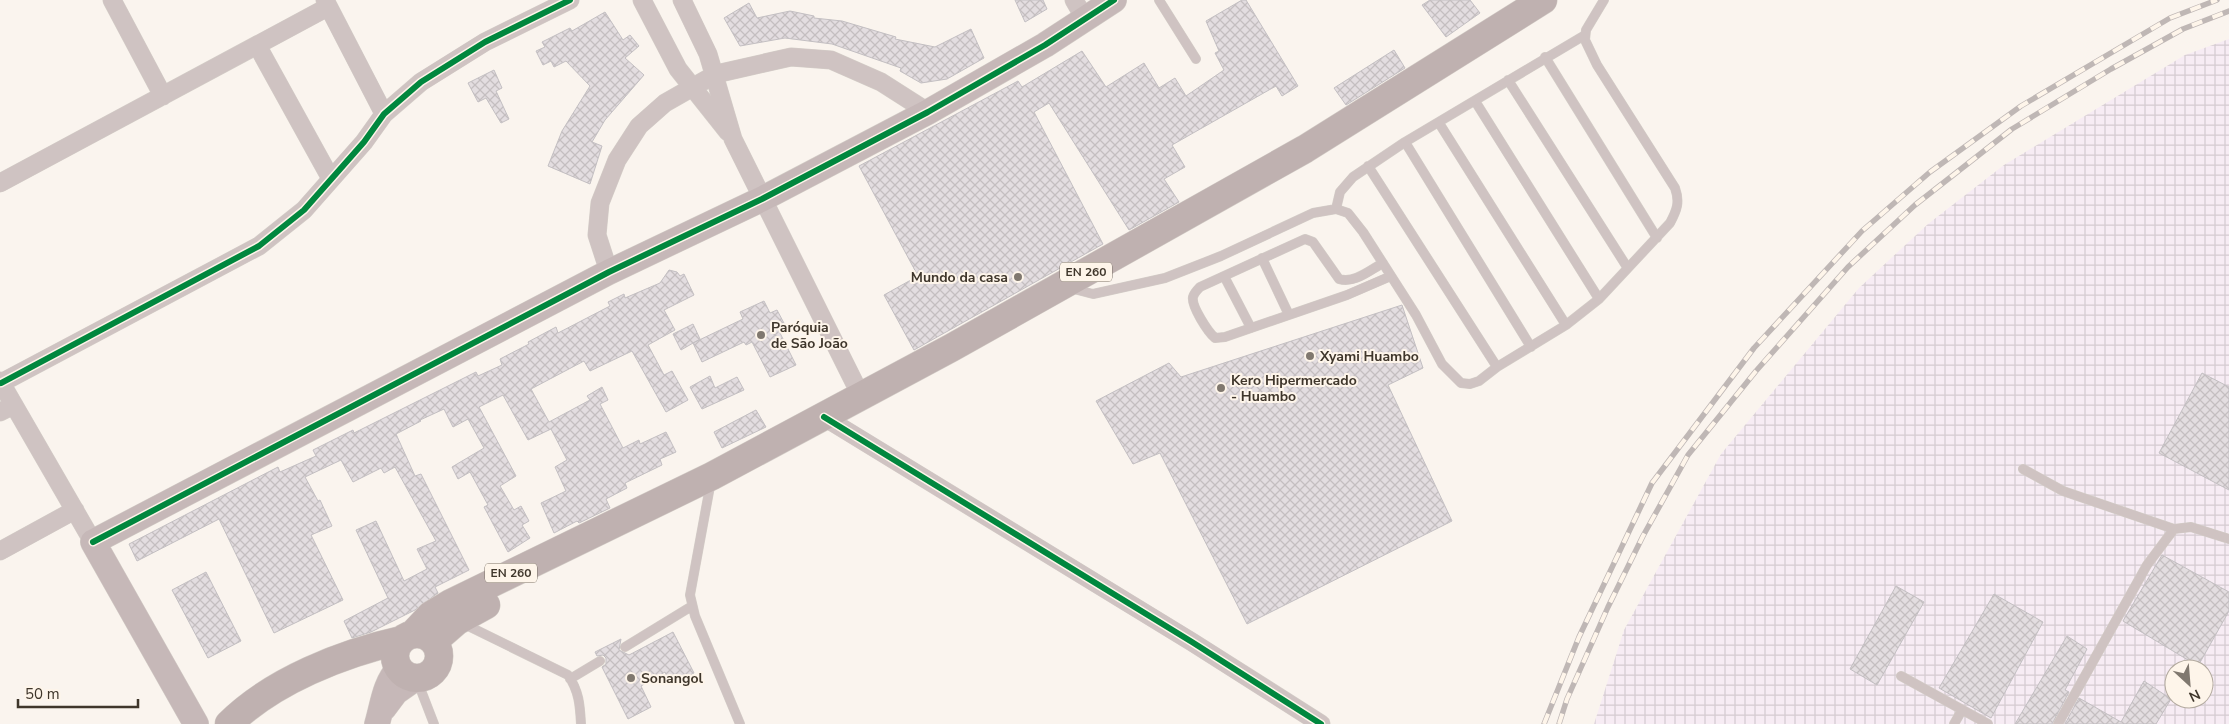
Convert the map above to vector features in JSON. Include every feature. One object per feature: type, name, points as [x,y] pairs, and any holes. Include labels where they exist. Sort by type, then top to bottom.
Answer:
[{"type":"main road","name":"EN 260","points":[[410,653],[431,615],[451,603],[712,476],[951,348],[1305,150],[1543,0]]},
{"type":"main road","name":"EN 260","points":[[238,724],[339,678],[410,653],[457,621],[562,564],[591,544],[615,522]]},
{"type":"main road","name":"EN 260","points":[[229,724],[240,712],[312,670],[371,647],[410,653]]},
{"type":"street","points":[[112,0],[163,96]]},
{"type":"street","points":[[196,724],[74,510],[7,408],[1,382],[258,246],[304,210],[364,142],[384,114],[421,82],[485,42],[570,0]]},
{"type":"street","points":[[642,0],[678,69],[733,139]]},
{"type":"street","points":[[682,0],[716,74],[733,139],[861,396]]},
{"type":"street","points":[[93,542],[608,272],[762,199],[928,112],[1079,10],[1114,0]]},
{"type":"street","points":[[0,183],[257,45],[327,4],[384,114]]},
{"type":"street","points":[[257,45],[331,180]]},
{"type":"street","points":[[608,272],[597,235],[600,203],[617,160],[639,126],[664,103],[716,74],[791,57],[830,60],[881,82],[928,112]]},
{"type":"street","points":[[824,417],[1192,642],[1322,724]]},
{"type":"street","points":[[0,551],[74,510]]},
{"type":"street","points":[[379,718],[384,692],[393,674],[410,653]]},
{"type":"lane","points":[[1160,0],[1196,59]]},
{"type":"lane","points":[[1060,286],[1093,294],[1165,278],[1221,256],[1313,212],[1336,209],[1348,213],[1383,263],[1416,315],[1442,364],[1460,384],[1470,384],[1479,381],[1497,367],[1566,325],[1599,299],[1627,267],[1657,238],[1670,223],[1678,208],[1678,198],[1665,171],[1597,65],[1585,40],[1585,35],[1604,0]]},
{"type":"lane","points":[[1336,209],[1340,192],[1353,177],[1368,166],[1545,57],[1585,35]]},
{"type":"lane","points":[[1545,57],[1657,238]]},
{"type":"lane","points":[[1508,80],[1627,267]]},
{"type":"lane","points":[[1474,101],[1599,299]]},
{"type":"lane","points":[[1439,123],[1566,325]]},
{"type":"lane","points":[[1405,142],[1531,347]]},
{"type":"lane","points":[[1368,166],[1497,367]]},
{"type":"lane","points":[[1383,263],[1354,279],[1345,281],[1339,279],[1314,242],[1305,239],[1200,287],[1193,295],[1193,302],[1209,333],[1215,338],[1225,337],[1347,295],[1391,276]]},
{"type":"lane","points":[[1262,258],[1289,315]]},
{"type":"lane","points":[[1224,276],[1251,328]]},
{"type":"lane","points":[[2023,469],[2064,491],[2174,529],[2191,527],[2229,538]]},
{"type":"lane","points":[[712,476],[690,595],[694,616],[740,724]]},
{"type":"lane","points":[[2058,724],[2147,564],[2174,529]]},
{"type":"lane","points":[[625,647],[692,606]]},
{"type":"lane","points":[[457,621],[568,675],[575,686],[579,699],[581,724]]},
{"type":"lane","points":[[410,653],[434,724]]},
{"type":"lane","points":[[570,679],[600,661]]},
{"type":"lane","points":[[1901,676],[1988,724]]},
{"type":"lane","points":[[1954,724],[1962,710]]},
{"type":"shaded area","points":[[2229,39],[2229,724],[1594,724],[1624,630],[1721,454],[1859,288],[1928,224],[2004,165],[2185,55]]},
{"type":"building","points":[[1015,0],[1043,0],[1047,9],[1025,22]]},
{"type":"building","points":[[1242,0],[1246,0],[1298,86],[1282,96],[1276,86],[1172,145],[1185,167],[1164,179],[1179,202],[1129,230],[1049,103],[1034,112],[1103,244],[914,350],[884,295],[918,276],[859,166],[1018,81],[1022,87],[1082,51],[1106,87],[1144,63],[1159,88],[1175,78],[1186,96],[1224,70],[1215,53],[1219,51],[1206,21]]},
{"type":"building","points":[[1430,0],[1470,0],[1480,13],[1446,37],[1422,5]]},
{"type":"building","points":[[749,3],[757,18],[790,11],[814,16],[814,18],[842,21],[896,37],[895,39],[935,47],[971,29],[984,58],[947,79],[921,83],[900,71],[901,68],[832,44],[785,38],[740,46],[724,18]]},
{"type":"building","points":[[605,12],[623,40],[630,35],[639,46],[625,58],[644,75],[605,120],[592,142],[602,146],[590,184],[548,166],[562,131],[590,86],[566,61],[554,67],[551,61],[543,65],[536,51],[545,47],[542,42],[570,28],[572,31]]},
{"type":"building","points":[[1394,50],[1405,68],[1346,105],[1334,88]]},
{"type":"building","points":[[494,70],[502,88],[496,91],[509,119],[501,123],[486,98],[478,102],[468,83]]},
{"type":"building","points":[[669,270],[677,272],[680,276],[684,274],[694,295],[664,310],[675,330],[648,345],[664,375],[672,371],[688,400],[666,412],[632,351],[590,371],[584,361],[531,389],[549,422],[590,400],[587,396],[602,387],[608,400],[600,404],[623,448],[639,440],[640,444],[666,432],[676,452],[660,459],[662,465],[625,483],[627,488],[606,499],[610,508],[579,523],[577,521],[554,533],[541,503],[566,491],[555,467],[567,460],[551,429],[528,440],[503,395],[479,407],[516,476],[500,486],[514,510],[521,506],[529,521],[522,525],[530,538],[508,552],[484,507],[488,505],[470,472],[458,479],[452,467],[484,448],[468,419],[453,427],[444,409],[396,434],[415,476],[421,474],[469,570],[435,587],[438,593],[415,610],[371,632],[352,638],[344,621],[388,598],[356,530],[376,521],[404,581],[427,569],[417,549],[436,541],[395,467],[384,473],[381,468],[353,482],[341,460],[305,477],[318,501],[320,500],[332,526],[311,535],[343,600],[274,633],[219,519],[137,561],[129,544],[278,467],[280,472],[316,456],[313,450],[353,430],[354,433],[476,372],[478,376],[502,365],[500,359],[529,344],[528,342],[556,327],[558,333],[610,306],[608,302],[624,294],[625,298],[660,283]]},
{"type":"building","name":"Paróquia de São João","points":[[764,301],[770,313],[777,310],[785,325],[778,329],[796,365],[770,377],[752,342],[746,345],[744,342],[702,362],[693,343],[743,319],[740,312]]},
{"type":"building","points":[[1402,305],[1423,368],[1388,385],[1452,521],[1247,624],[1160,453],[1133,464],[1096,401],[1169,363],[1181,377]]},
{"type":"building","points":[[693,324],[700,339],[681,350],[673,334]]},
{"type":"building","points":[[2202,373],[2229,387],[2229,490],[2159,453]]},
{"type":"building","points":[[710,376],[715,388],[737,377],[744,390],[702,409],[690,387]]},
{"type":"building","points":[[756,410],[766,427],[722,448],[714,432]]},
{"type":"building","points":[[2162,555],[2229,592],[2229,611],[2202,659],[2186,659],[2123,621]]},
{"type":"building","points":[[206,572],[241,641],[208,658],[172,590]]},
{"type":"building","points":[[1896,586],[1924,602],[1877,685],[1850,669]]},
{"type":"building","points":[[1994,594],[2043,622],[1991,718],[1939,688]]},
{"type":"building","name":"Sonangol","points":[[673,632],[694,673],[670,684],[665,672],[641,686],[651,707],[628,719],[602,667],[606,664],[606,658],[603,655],[597,656],[595,652],[621,639],[619,650],[629,655]]},
{"type":"building","points":[[2067,636],[2087,649],[2065,690],[2069,692],[2052,724],[2015,724]]},
{"type":"building","points":[[2144,681],[2164,694],[2165,709],[2156,724],[2065,724],[2079,698],[2121,722]]},
{"type":"railway","points":[[1544,724],[1579,637],[1652,483],[1754,348],[1862,231],[1930,172],[2021,106],[2170,18],[2217,0]]},
{"type":"railway","points":[[1559,724],[1567,699],[1608,607],[1643,536],[1688,455],[1756,371],[1848,267],[1915,205],[2012,129],[2111,69],[2183,29],[2229,11]]},
{"type":"cycle path","points":[[1,383],[259,246],[304,210],[364,142],[384,114],[421,82],[485,42],[570,0]]},
{"type":"cycle path","points":[[93,542],[609,272],[762,199],[928,112],[1045,45],[1114,0]]},
{"type":"cycle path","points":[[824,417],[1192,642],[1321,724]]},
{"type":"place","name":"Mundo da casa","points":[[1018,277]]},
{"type":"place","name":"Paróquia de São João","points":[[761,335]]},
{"type":"place","name":"Xyami Huambo","points":[[1310,356]]},
{"type":"place","name":"Kero Hipermercado - Huambo","points":[[1221,388]]},
{"type":"place","name":"Sonangol","points":[[631,678]]}]
